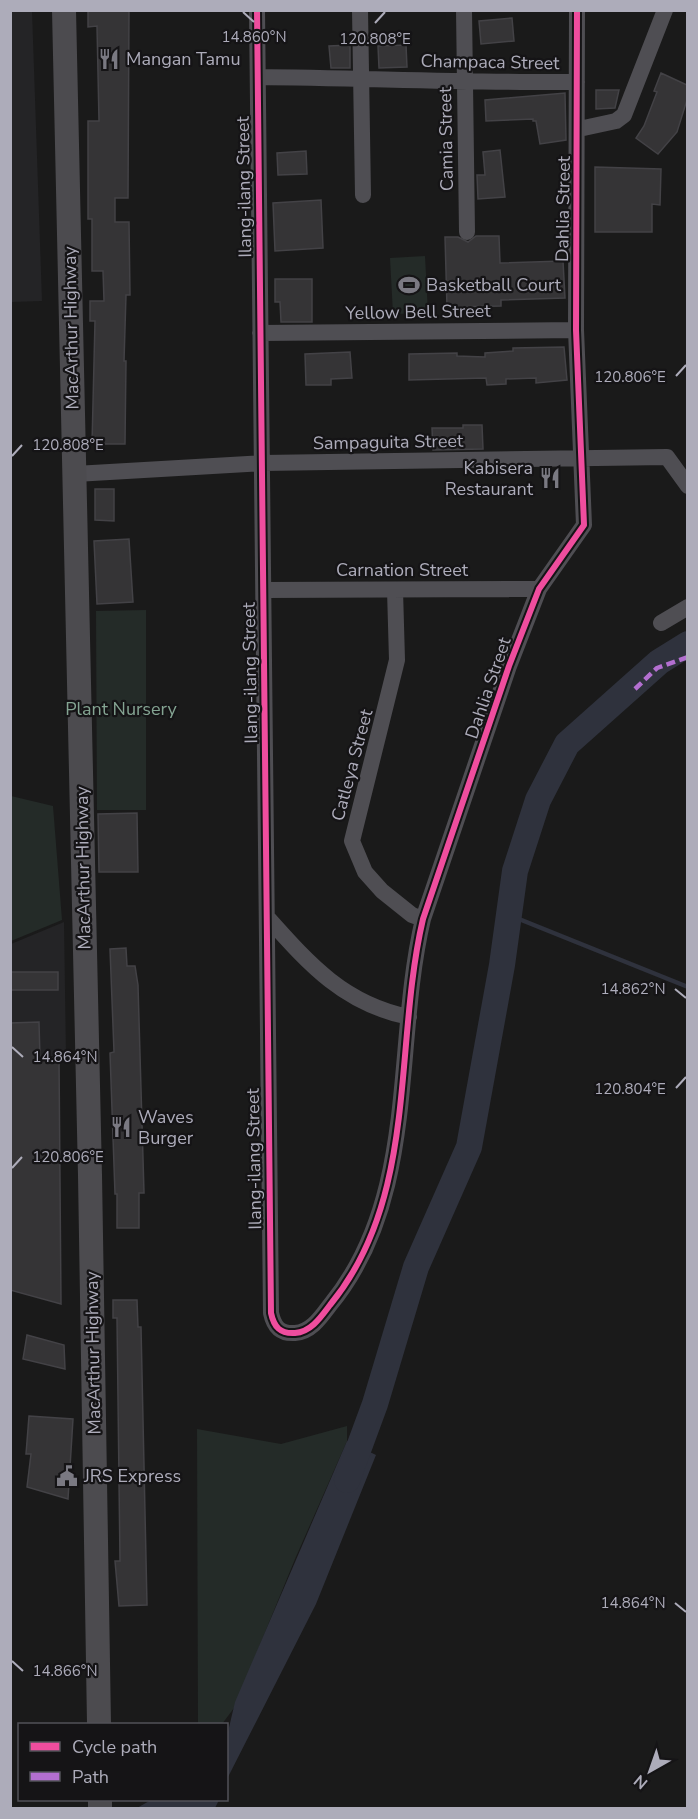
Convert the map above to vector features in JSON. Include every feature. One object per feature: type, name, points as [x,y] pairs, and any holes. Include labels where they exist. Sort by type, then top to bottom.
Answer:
[{"type":"highway","name":"MacArthur Highway","points":[[64,10],[99,1723]]},
{"type":"street","name":"Ilang-ilang Street","points":[[257,10],[271,1313],[274,1325],[282,1331]]},
{"type":"street","points":[[360,10],[363,195]]},
{"type":"street","name":"Camia Street","points":[[464,10],[466,232]]},
{"type":"street","name":"Dahlia Street","points":[[282,1331],[307,1330],[339,1295],[380,1214],[393,1159],[414,958],[423,919],[493,720],[509,666],[539,589],[584,525],[576,330],[579,129],[577,10]]},
{"type":"street","points":[[579,129],[616,122],[624,115],[665,10]]},
{"type":"street","name":"Champaca Street","points":[[258,77],[361,78],[465,83],[577,82]]},
{"type":"street","name":"Yellow Bell Street","points":[[260,333],[576,330]]},
{"type":"street","name":"Sampaguita Street","points":[[75,474],[263,464],[667,457],[687,486]]},
{"type":"street","name":"Carnation Street","points":[[264,590],[539,589]]},
{"type":"street","name":"Catleya Street","points":[[395,590],[396,669],[352,841],[365,872],[382,891],[412,915],[423,919]]},
{"type":"street","points":[[661,623],[687,607]]},
{"type":"street","points":[[267,916],[322,977],[373,1008],[409,1017]]},
{"type":"shaded area","points":[[10,11],[32,11],[42,301],[11,302]]},
{"type":"shaded area","points":[[64,922],[66,1056],[11,1057],[11,944]]},
{"type":"shaded area","points":[[347,1441],[376,1455],[316,1604],[228,1777],[228,1732],[235,1702]]},
{"type":"shaded area","points":[[149,1801],[218,1801],[215,1808],[137,1808]]},
{"type":"green space","name":"Basketball Court","points":[[425,256],[428,313],[393,314],[390,258]]},
{"type":"green space","name":"Plant Nursery","points":[[146,610],[146,810],[97,810],[96,611]]},
{"type":"green space","points":[[11,796],[53,806],[62,920],[11,941]]},
{"type":"green space","points":[[347,1426],[347,1441],[295,1559],[234,1708],[223,1723],[198,1723],[197,1429],[281,1444]]},
{"type":"building","points":[[88,10],[129,10],[128,198],[115,198],[115,222],[129,222],[130,295],[126,295],[124,361],[126,361],[125,444],[92,444],[95,321],[90,321],[90,301],[104,301],[103,271],[92,271],[92,219],[88,219],[88,121],[99,121],[97,26],[88,27]]},
{"type":"building","points":[[512,18],[514,41],[481,44],[479,21]]},
{"type":"building","points":[[350,45],[350,68],[331,68],[329,46]]},
{"type":"building","points":[[406,45],[407,67],[379,68],[378,46]]},
{"type":"building","points":[[661,73],[687,85],[687,100],[677,132],[658,154],[636,138],[644,126],[657,92],[654,91]]},
{"type":"building","points":[[596,90],[619,90],[615,108],[596,109]]},
{"type":"building","points":[[565,93],[566,140],[540,144],[536,121],[533,119],[486,121],[485,100]]},
{"type":"building","points":[[500,150],[505,197],[478,199],[477,175],[485,175],[483,152]]},
{"type":"building","points":[[306,151],[307,174],[278,175],[277,153]]},
{"type":"building","points":[[595,167],[661,169],[660,205],[652,204],[652,232],[595,232]]},
{"type":"building","points":[[321,200],[323,248],[275,251],[273,203]]},
{"type":"building","points":[[476,236],[499,236],[500,263],[563,261],[565,298],[501,300],[501,306],[447,307],[445,237],[458,237],[468,242]]},
{"type":"building","points":[[275,279],[312,279],[312,322],[281,322],[280,302],[275,302]]},
{"type":"building","points":[[564,347],[567,380],[536,383],[536,378],[506,379],[506,384],[487,385],[486,378],[409,380],[409,354],[457,353],[457,356],[485,357],[485,353],[513,351],[513,348]]},
{"type":"building","points":[[350,352],[352,378],[331,379],[331,385],[306,385],[305,354]]},
{"type":"building","points":[[463,425],[482,425],[483,449],[433,450],[432,428],[463,428]]},
{"type":"building","points":[[95,489],[114,489],[114,521],[95,520]]},
{"type":"building","points":[[129,539],[133,602],[97,604],[94,541]]},
{"type":"building","points":[[137,813],[138,872],[99,872],[98,814]]},
{"type":"building","points":[[126,948],[127,966],[135,966],[138,985],[144,1193],[139,1193],[139,1228],[117,1228],[117,1194],[115,1194],[110,1053],[114,1052],[110,949]]},
{"type":"building","points":[[10,972],[58,972],[58,990],[10,990]]},
{"type":"building","points":[[39,1022],[40,1058],[59,1058],[61,1304],[10,1290],[10,1023]]},
{"type":"building","points":[[113,1300],[137,1300],[138,1327],[141,1327],[147,1605],[119,1606],[115,1561],[120,1561],[117,1318],[113,1318]]},
{"type":"building","points":[[27,1335],[64,1345],[65,1369],[23,1359]]},
{"type":"building","points":[[29,1416],[73,1419],[68,1499],[27,1487],[31,1454],[26,1454]]},
{"type":"waterway","points":[[347,1480],[375,1404],[416,1267],[469,1147],[502,965],[515,871],[538,800],[567,744],[659,662],[688,644]]},
{"type":"waterway","points":[[509,915],[688,987]]},
{"type":"marked path","points":[[635,689],[657,668],[688,657]]},
{"type":"cycle path","points":[[257,10],[271,1313],[278,1329],[290,1333],[301,1332],[311,1327],[327,1310],[358,1263],[378,1217],[391,1169],[399,1120],[408,1018],[423,919],[509,666],[539,589],[584,525],[576,330],[577,10]]},
{"type":"place","name":"Mangan Tamu","points":[[109,59]]},
{"type":"place","name":"Basketball Court","points":[[409,285]]},
{"type":"place","name":"Kabisera Restaurant","points":[[550,478]]},
{"type":"place","name":"Waves Burger","points":[[121,1127]]},
{"type":"place","name":"JRS Express","points":[[67,1476]]}]
